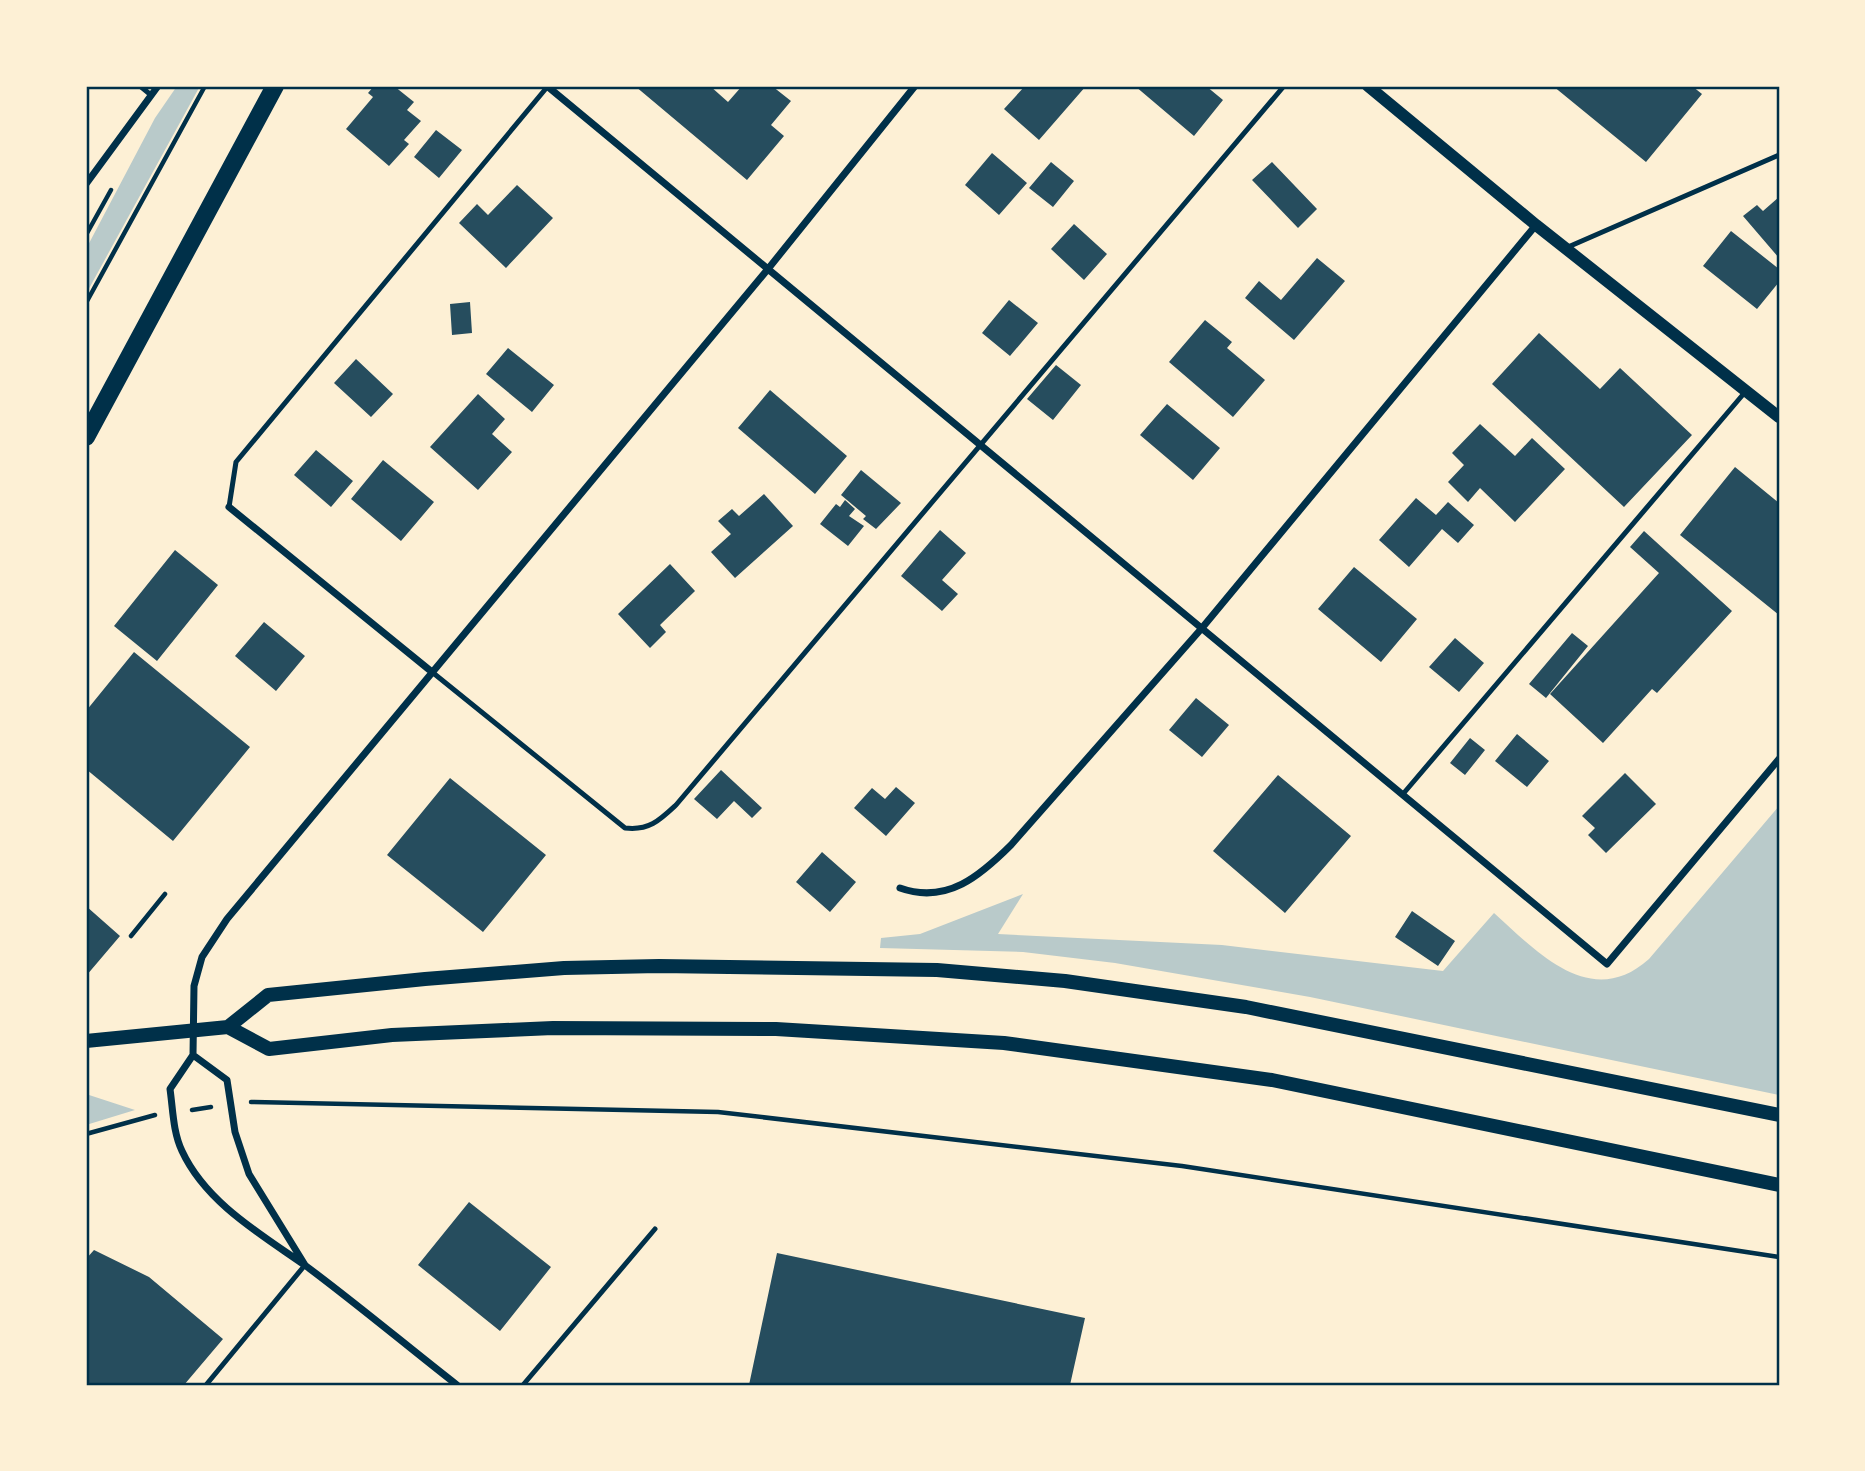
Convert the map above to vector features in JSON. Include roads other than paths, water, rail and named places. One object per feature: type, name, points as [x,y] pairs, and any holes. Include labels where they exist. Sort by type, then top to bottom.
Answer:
[{"type":"main road","points":[[86,437],[275,86]]},
{"type":"main road","points":[[86,1041],[191,1033],[228,1027],[268,995],[425,979],[564,968],[659,966],[937,970],[1065,981],[1246,1007],[1779,1115]]},
{"type":"main road","points":[[228,1027],[269,1049],[404,1034],[553,1028],[776,1028],[1004,1043],[1285,1082],[1779,1185]]},
{"type":"street","points":[[86,184],[158,86]]},
{"type":"street","points":[[548,86],[1608,964],[1779,759]]},
{"type":"street","points":[[457,1385],[305,1265],[256,1233],[226,1206],[183,1153],[175,1127],[170,1089],[193,1055],[191,1033],[194,986],[202,957],[212,938],[768,269],[915,86]]},
{"type":"street","points":[[1368,86],[1536,225],[1779,417]]},
{"type":"street","points":[[900,888],[913,893],[957,888],[978,878],[1011,845],[1202,628],[1536,225]]},
{"type":"street","points":[[229,507],[432,672]]},
{"type":"street","points":[[193,1055],[227,1080],[235,1132],[248,1174],[305,1265]]},
{"type":"lane","points":[[140,86],[151,95]]},
{"type":"lane","points":[[229,507],[236,462],[548,86]]},
{"type":"lane","points":[[432,672],[625,828],[641,830],[657,823],[676,804],[1284,86]]},
{"type":"lane","points":[[1566,248],[1779,155]]},
{"type":"lane","points":[[1403,794],[1746,391]]},
{"type":"lane","points":[[523,1385],[655,1230]]},
{"type":"lane","points":[[206,1385],[305,1265]]}]
